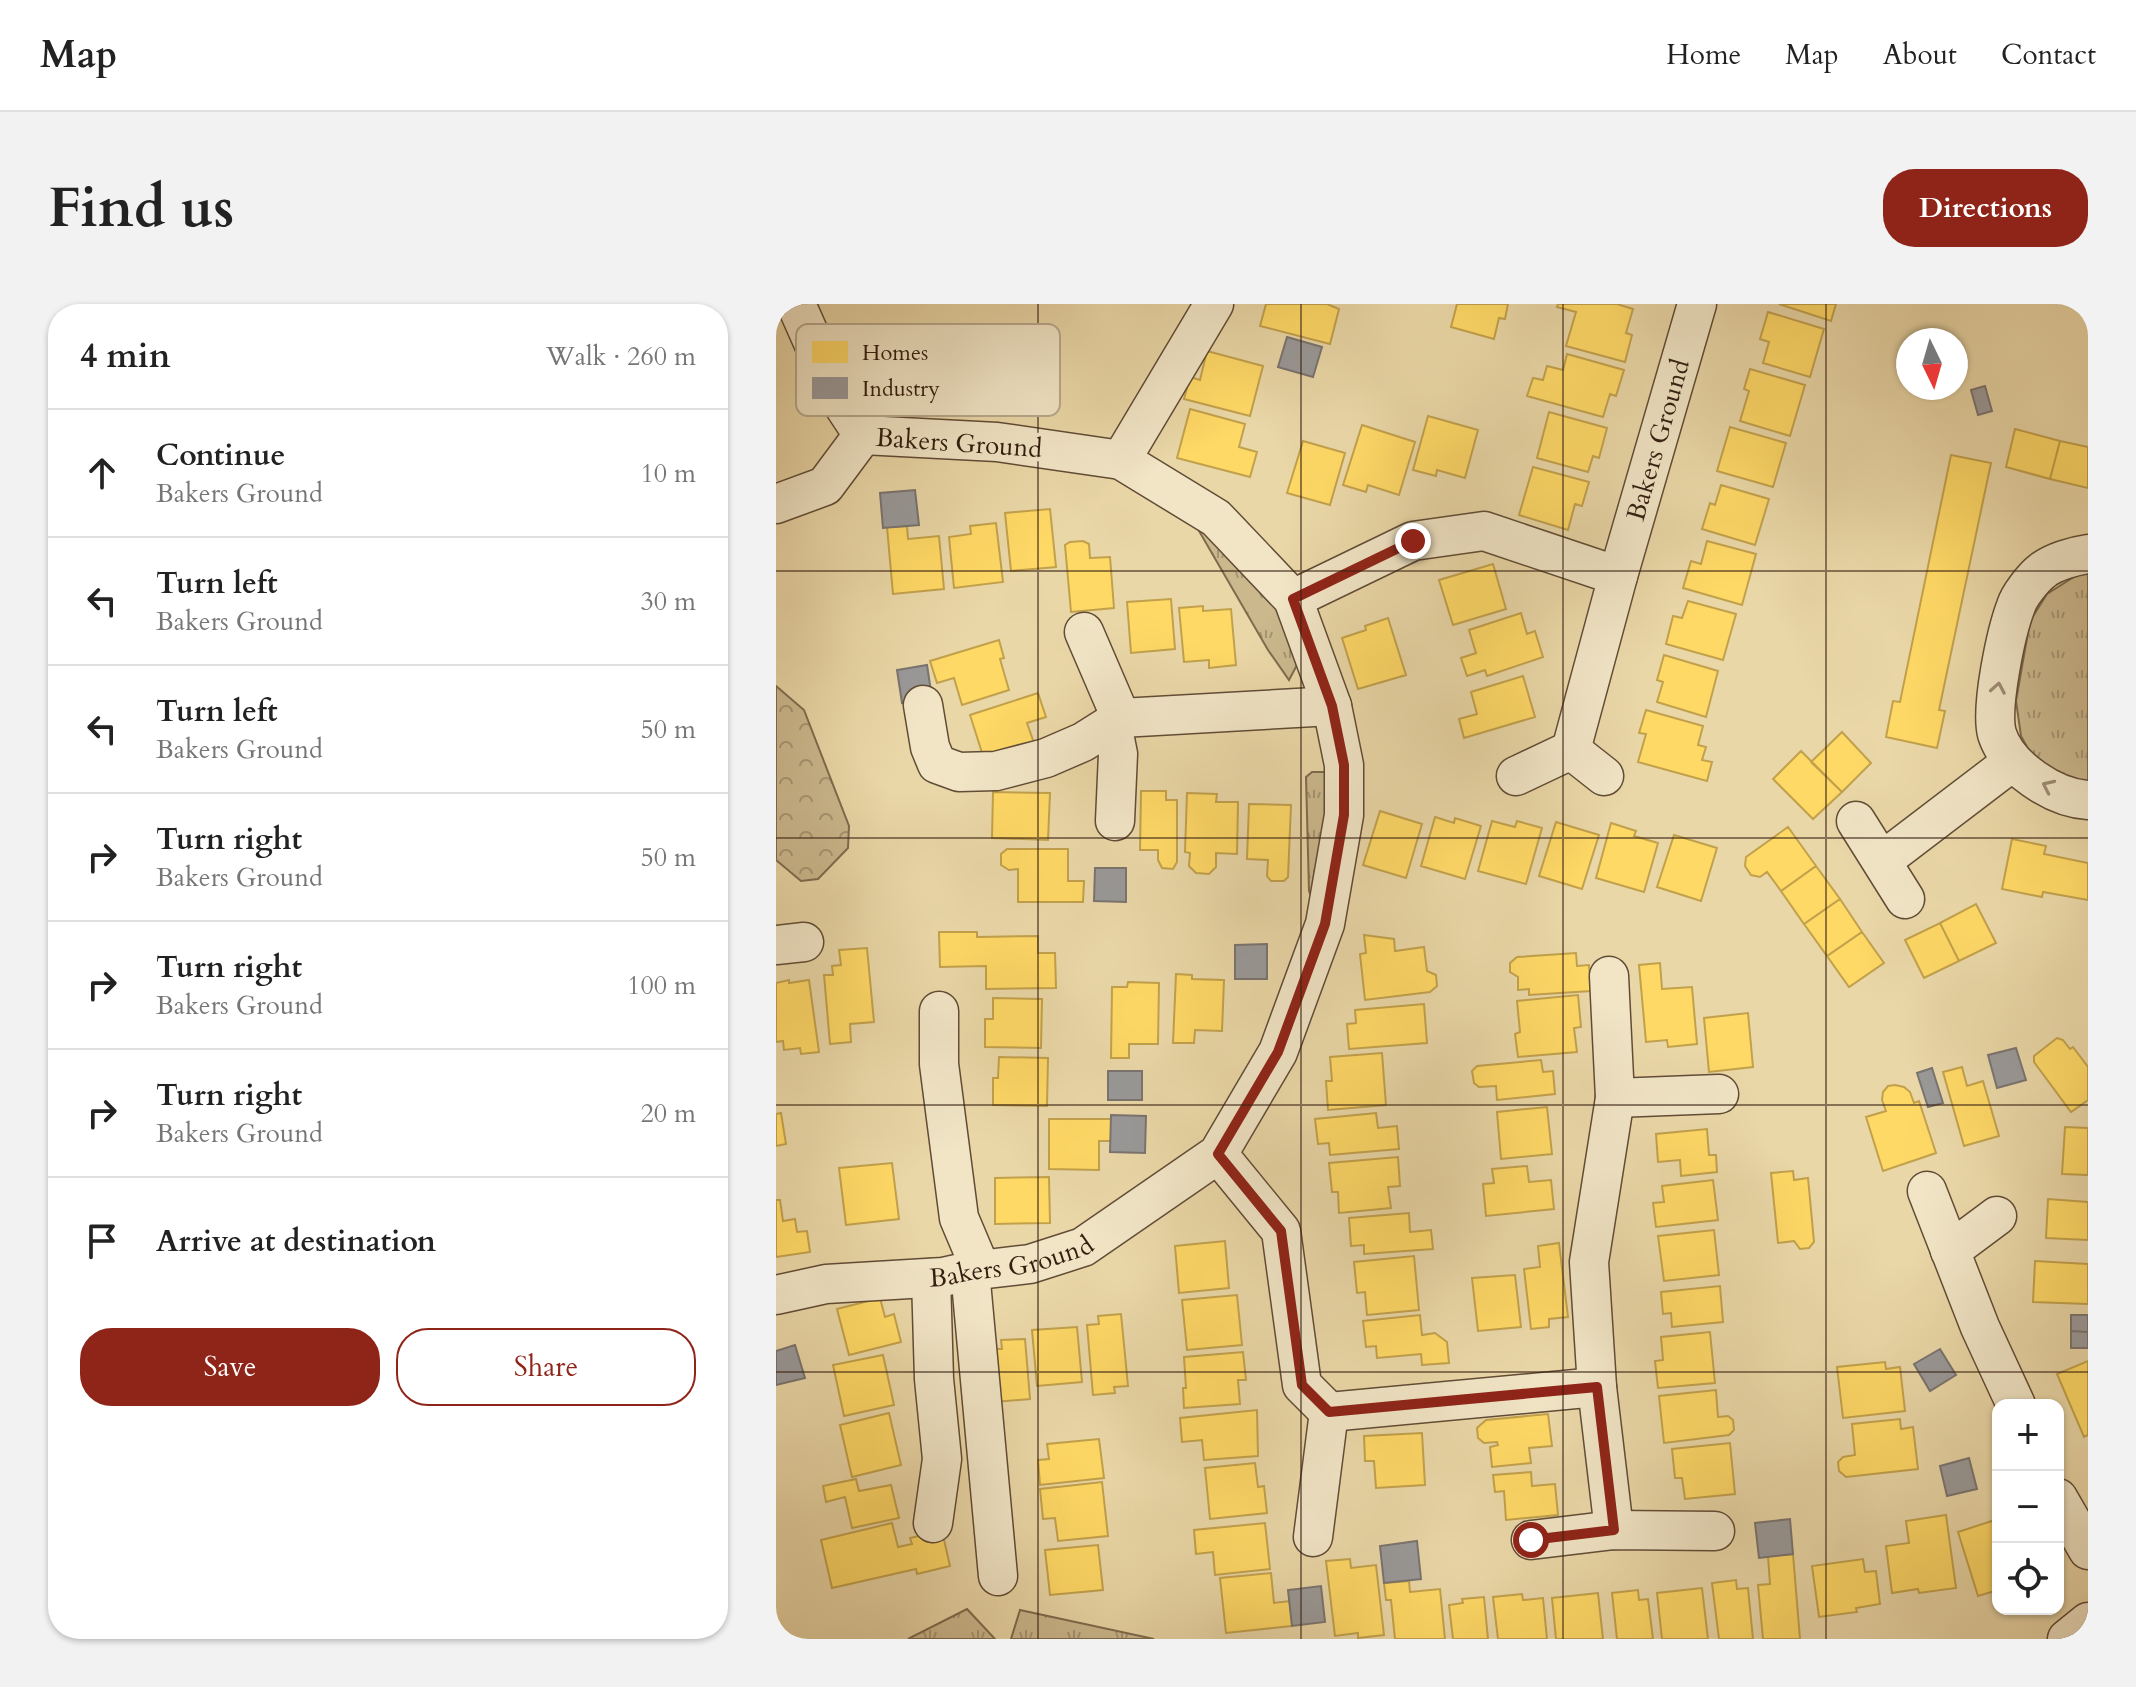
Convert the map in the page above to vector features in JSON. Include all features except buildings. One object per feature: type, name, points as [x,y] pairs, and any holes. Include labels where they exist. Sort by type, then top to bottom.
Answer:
[{"type":"street","points":[[796,304],[805,324]]},
{"type":"street","points":[[1121,460],[1214,304]]},
{"type":"street","name":"Bakers Ground","points":[[1571,750],[1697,304]]},
{"type":"street","points":[[850,416],[863,435]]},
{"type":"street","name":"Bakers Ground","points":[[776,504],[825,486],[863,435],[997,442],[1121,460],[1216,518],[1293,599],[1332,706],[1344,765],[1344,815],[1325,924],[1278,1052],[1218,1154],[1083,1247],[1030,1264],[931,1278],[826,1284],[776,1295]]},
{"type":"street","points":[[1293,599],[1413,541],[1484,531],[1618,576]]},
{"type":"street","points":[[2088,554],[2076,555],[2042,571],[2016,603],[1995,696],[1997,733],[2012,762],[2031,778],[2054,790],[2088,800]]},
{"type":"street","points":[[1084,632],[1105,728],[1118,754],[1115,821]]},
{"type":"street","points":[[923,705],[930,747],[937,764],[959,772],[996,771],[1046,758],[1105,728],[1332,706]]},
{"type":"street","points":[[1516,776],[1571,750],[1604,776]]},
{"type":"street","points":[[1882,861],[2012,762]]},
{"type":"street","points":[[1856,821],[1905,899]]},
{"type":"street","points":[[1609,976],[1615,1098],[1589,1262],[1597,1387],[1614,1530]]},
{"type":"street","points":[[939,1011],[939,1064],[959,1218],[976,1271],[998,1576]]},
{"type":"street","points":[[1615,1098],[1719,1094]]},
{"type":"street","points":[[1218,1154],[1281,1231],[1302,1385],[1329,1412]]},
{"type":"street","points":[[1927,1191],[1980,1327],[2013,1399]]},
{"type":"street","points":[[1950,1251],[1997,1216]]},
{"type":"street","points":[[931,1278],[934,1379],[942,1459],[933,1523]]},
{"type":"street","points":[[1329,1412],[1597,1387]]},
{"type":"street","points":[[1313,1537],[1329,1412]]},
{"type":"street","points":[[2064,1508],[2088,1550]]},
{"type":"street","points":[[1531,1540],[1614,1530],[1715,1531]]},
{"type":"street","points":[[2067,1639],[2088,1622]]},
{"type":"green space","points":[[1195,524],[1249,574],[1272,602],[1290,638],[1297,665],[1289,680],[1268,650]]},
{"type":"green space","points":[[2088,573],[2088,789],[2036,763],[2021,736],[2016,701],[2030,621],[2047,594],[2077,575]]},
{"type":"green space","points":[[776,686],[804,710],[849,826],[848,848],[818,879],[801,881],[776,860]]},
{"type":"green space","points":[[1312,772],[1326,772],[1327,806],[1311,896],[1306,777]]},
{"type":"green space","points":[[967,1609],[995,1639],[908,1639]]},
{"type":"green space","points":[[1020,1610],[1154,1639],[1011,1639]]},
{"type":"route","points":[[1413,541],[1293,599],[1332,706],[1344,765],[1344,815],[1325,924],[1278,1052],[1218,1154],[1281,1231],[1302,1385],[1329,1412],[1597,1387],[1614,1530],[1531,1540]]}]
